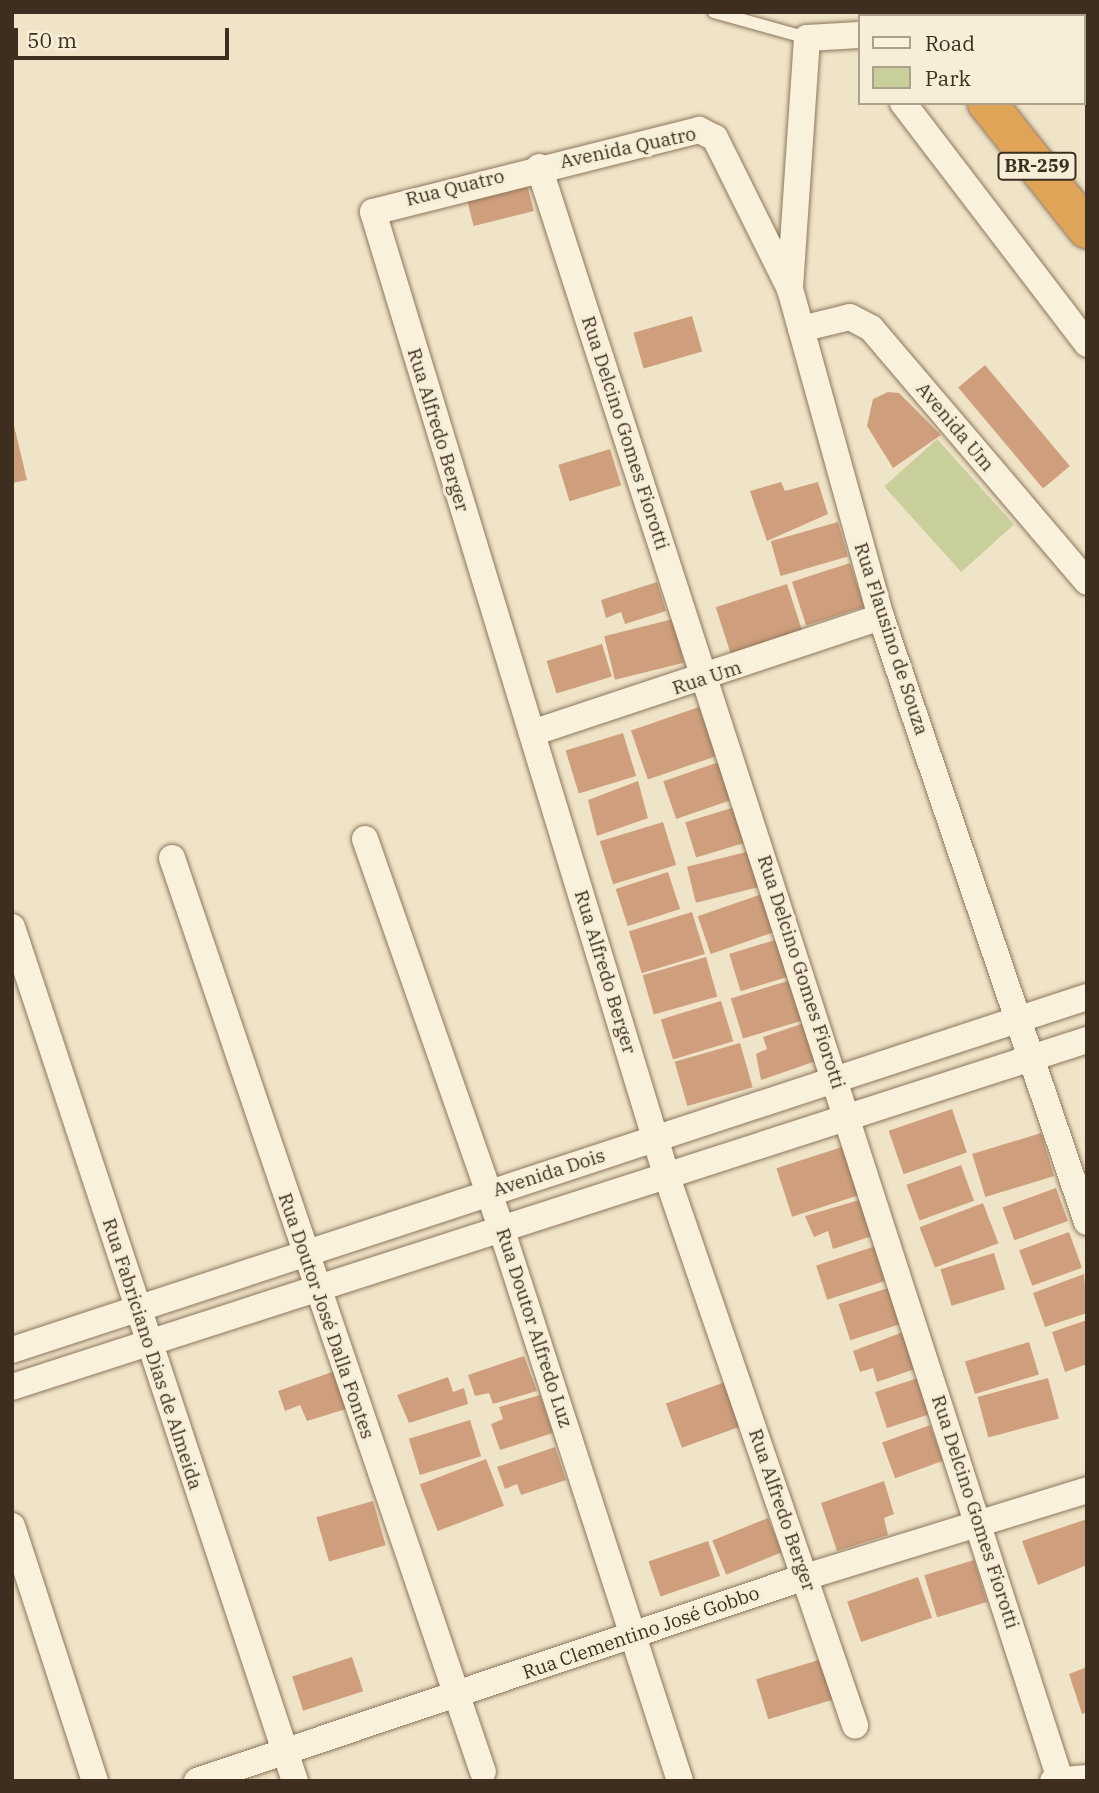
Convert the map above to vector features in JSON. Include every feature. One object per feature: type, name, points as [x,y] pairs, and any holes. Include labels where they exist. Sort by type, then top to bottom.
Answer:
[{"type":"highway","name":"BR-259","points":[[990,105],[1087,229]]},
{"type":"street","points":[[807,38],[857,39]]},
{"type":"street","name":"Rua Flausino de Souza","points":[[807,38],[790,289],[881,617],[1087,1222]]},
{"type":"street","points":[[905,105],[1087,344]]},
{"type":"street","name":"Avenida Quatro","points":[[539,167],[699,130],[715,138],[790,289]]},
{"type":"street","name":"Rua Quatro","points":[[373,212],[539,167]]},
{"type":"street","name":"Rua Delcino Gomes Fiorotti","points":[[539,167],[979,1523],[1056,1780]]},
{"type":"street","name":"Rua Alfredo Berger","points":[[373,212],[666,1174],[855,1726]]},
{"type":"street","name":"Avenida Um","points":[[801,329],[850,317],[871,328],[1087,582]]},
{"type":"street","name":"Rua Um","points":[[532,733],[705,679],[881,617]]},
{"type":"street","name":"Rua Doutor Alfredo Luz","points":[[365,839],[501,1228],[680,1781]]},
{"type":"street","name":"Rua Doutor José Dalla Fontes","points":[[172,858],[315,1289],[483,1772]]},
{"type":"street","name":"Rua Fabriciano Dias de Almeida","points":[[12,927],[136,1309],[295,1781]]},
{"type":"street","name":"Avenida Dois","points":[[12,1350],[1087,997]]},
{"type":"street","name":"Avenida Dois","points":[[12,1387],[666,1174],[846,1112],[1031,1059],[1087,1040]]},
{"type":"street","name":"Rua Clementino José Gobbo","points":[[197,1781],[805,1577],[1087,1490]]},
{"type":"street","points":[[12,1526],[95,1781]]},
{"type":"street","points":[[1056,1780],[1087,1778]]},
{"type":"lane","points":[[714,12],[807,38]]},
{"type":"green space","points":[[937,439],[1014,524],[961,572],[884,487]]},
{"type":"building","points":[[526,180],[534,211],[474,226],[466,195]]},
{"type":"building","points":[[692,316],[702,352],[644,368],[633,333]]},
{"type":"building","points":[[985,365],[1070,466],[1043,489],[958,387]]},
{"type":"building","points":[[888,392],[899,393],[941,435],[893,468],[867,426],[873,399]]},
{"type":"building","points":[[12,417],[27,480],[12,483]]},
{"type":"building","points":[[610,449],[621,485],[569,501],[558,465]]},
{"type":"building","points":[[781,482],[785,491],[818,482],[828,514],[767,541],[750,491]]},
{"type":"building","points":[[838,522],[848,557],[781,576],[771,541]]},
{"type":"building","points":[[850,563],[864,607],[806,626],[792,582]]},
{"type":"building","points":[[657,582],[666,611],[625,624],[621,612],[606,618],[601,600]]},
{"type":"building","points":[[787,584],[803,633],[732,657],[716,607]]},
{"type":"building","points":[[673,619],[684,663],[615,680],[604,636]]},
{"type":"building","points":[[602,644],[612,677],[556,693],[547,661]]},
{"type":"building","points":[[699,707],[716,756],[648,780],[631,730]]},
{"type":"building","points":[[623,733],[636,776],[579,794],[566,751]]},
{"type":"building","points":[[719,762],[732,800],[676,819],[663,781]]},
{"type":"building","points":[[638,781],[648,818],[597,836],[588,800]]},
{"type":"building","points":[[735,807],[746,842],[696,858],[685,822]]},
{"type":"building","points":[[663,822],[676,865],[613,884],[600,841]]},
{"type":"building","points":[[750,851],[759,887],[696,903],[687,867]]},
{"type":"building","points":[[668,872],[680,909],[628,926],[616,889]]},
{"type":"building","points":[[762,894],[775,932],[711,954],[698,916]]},
{"type":"building","points":[[692,912],[705,954],[642,973],[629,931]]},
{"type":"building","points":[[778,939],[789,976],[741,991],[729,954]]},
{"type":"building","points":[[706,957],[717,996],[654,1015],[643,975]]},
{"type":"building","points":[[791,980],[803,1020],[743,1039],[731,998]]},
{"type":"building","points":[[721,1001],[733,1041],[673,1060],[661,1019]]},
{"type":"building","points":[[804,1023],[816,1061],[761,1080],[756,1054],[767,1049],[763,1037]]},
{"type":"building","points":[[740,1043],[753,1087],[687,1106],[675,1062]]},
{"type":"building","points":[[952,1109],[967,1152],[904,1174],[889,1131]]},
{"type":"building","points":[[1041,1133],[1054,1176],[985,1197],[972,1154]]},
{"type":"building","points":[[842,1147],[858,1196],[792,1217],[776,1168]]},
{"type":"building","points":[[961,1165],[974,1201],[919,1221],[906,1185]]},
{"type":"building","points":[[1056,1188],[1068,1221],[1014,1240],[1002,1207]]},
{"type":"building","points":[[859,1200],[872,1236],[833,1249],[828,1231],[814,1237],[805,1216]]},
{"type":"building","points":[[983,1203],[998,1243],[935,1268],[920,1227]]},
{"type":"building","points":[[1069,1232],[1082,1268],[1032,1286],[1019,1250]]},
{"type":"building","points":[[876,1246],[887,1280],[827,1300],[816,1265]]},
{"type":"building","points":[[994,1253],[1005,1289],[952,1306],[940,1269]]},
{"type":"building","points":[[1084,1274],[1087,1313],[1045,1327],[1033,1293]]},
{"type":"building","points":[[888,1288],[900,1324],[850,1340],[839,1304]]},
{"type":"building","points":[[1087,1320],[1087,1364],[1065,1372],[1052,1332]]},
{"type":"building","points":[[903,1332],[915,1369],[877,1382],[873,1368],[860,1372],[853,1351]]},
{"type":"building","points":[[1029,1342],[1039,1375],[975,1394],[965,1362]]},
{"type":"building","points":[[524,1356],[537,1391],[493,1404],[489,1393],[475,1396],[468,1375]]},
{"type":"building","points":[[335,1371],[349,1408],[307,1421],[300,1405],[285,1411],[278,1391]]},
{"type":"building","points":[[448,1377],[453,1392],[464,1388],[468,1404],[409,1423],[397,1395]]},
{"type":"building","points":[[918,1378],[930,1414],[887,1428],[875,1392]]},
{"type":"building","points":[[1048,1378],[1059,1419],[988,1437],[977,1397]]},
{"type":"building","points":[[725,1382],[741,1426],[682,1448],[666,1404]]},
{"type":"building","points":[[540,1395],[553,1433],[500,1450],[491,1424],[503,1419],[499,1407]]},
{"type":"building","points":[[470,1420],[481,1456],[420,1475],[409,1439]]},
{"type":"building","points":[[930,1425],[943,1461],[895,1478],[882,1442]]},
{"type":"building","points":[[555,1447],[566,1480],[521,1495],[517,1484],[505,1489],[497,1467]]},
{"type":"building","points":[[486,1459],[504,1506],[438,1531],[420,1484]]},
{"type":"building","points":[[884,1481],[894,1514],[884,1518],[888,1535],[837,1551],[821,1503]]},
{"type":"building","points":[[373,1501],[386,1545],[329,1561],[316,1517]]},
{"type":"building","points":[[768,1518],[782,1552],[726,1575],[712,1540]]},
{"type":"building","points":[[1087,1519],[1087,1565],[1038,1585],[1022,1541]]},
{"type":"building","points":[[708,1541],[720,1576],[660,1596],[648,1562]]},
{"type":"building","points":[[974,1560],[987,1602],[937,1617],[924,1575]]},
{"type":"building","points":[[918,1577],[932,1618],[861,1642],[847,1601]]},
{"type":"building","points":[[352,1657],[363,1691],[303,1711],[292,1676]]},
{"type":"building","points":[[822,1659],[834,1699],[768,1719],[756,1679]]},
{"type":"building","points":[[1087,1667],[1087,1712],[1082,1714],[1069,1674]]}]
